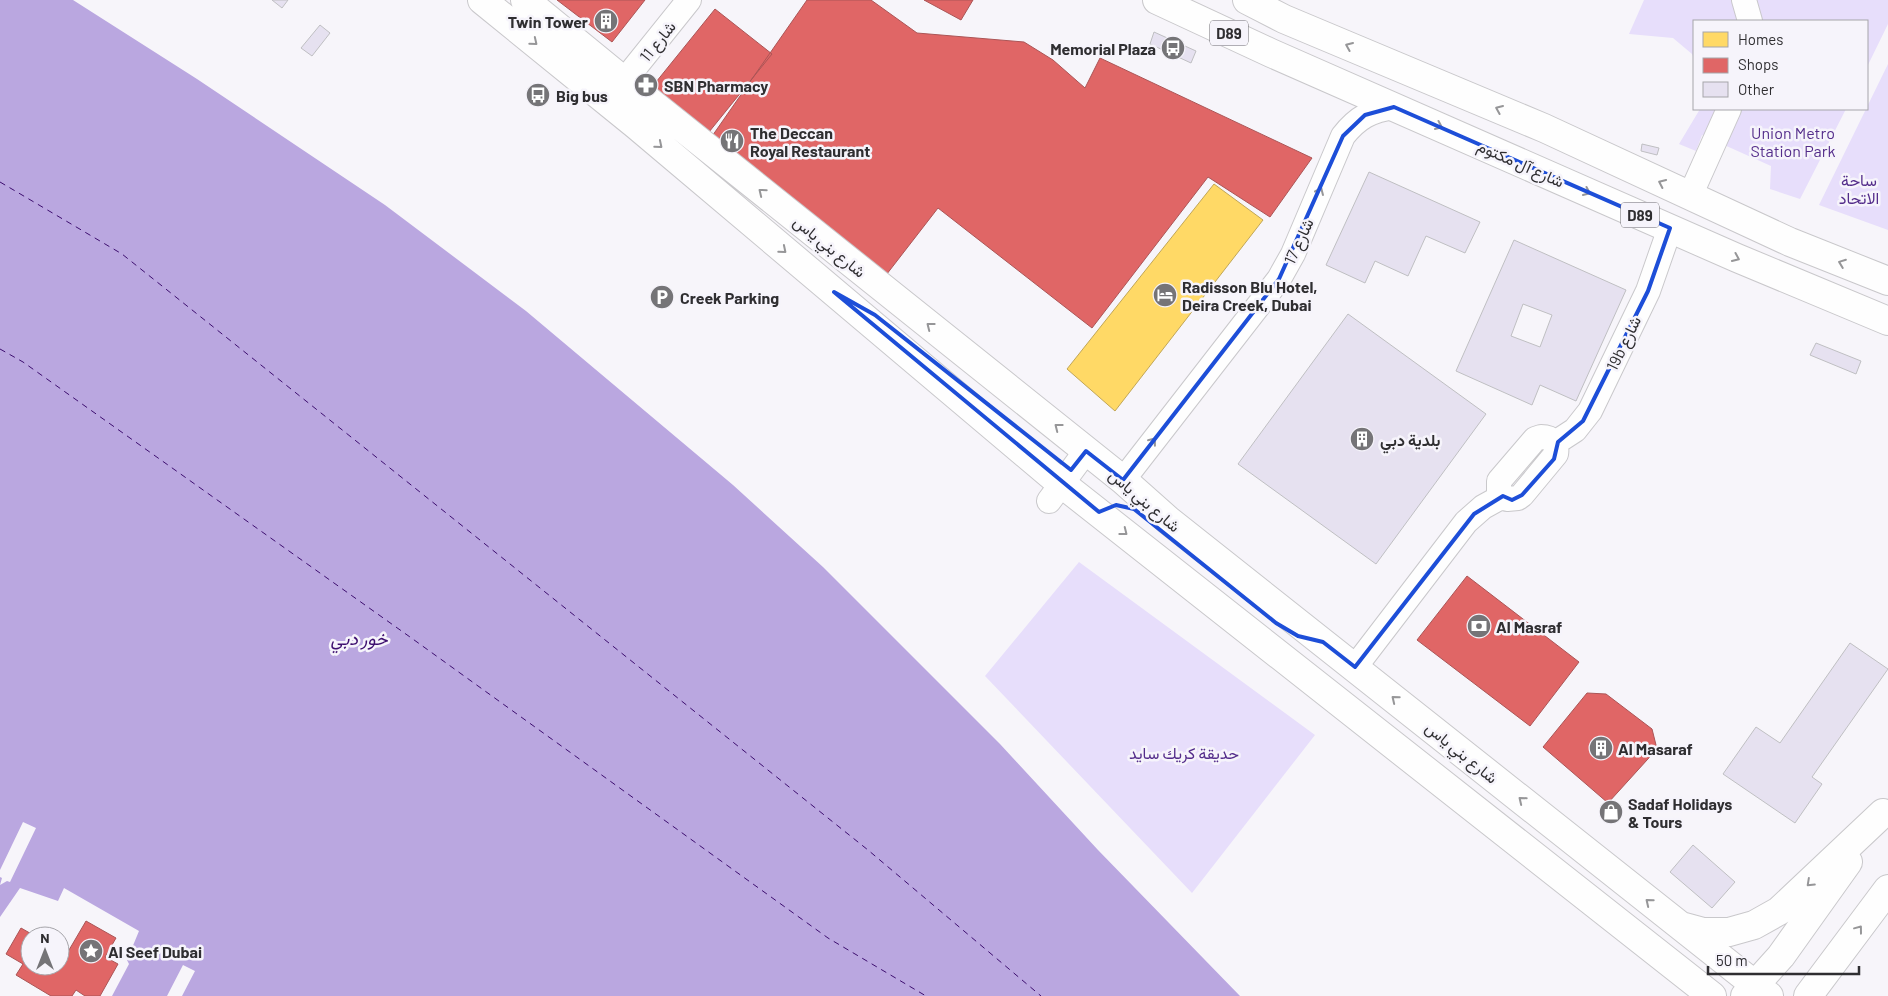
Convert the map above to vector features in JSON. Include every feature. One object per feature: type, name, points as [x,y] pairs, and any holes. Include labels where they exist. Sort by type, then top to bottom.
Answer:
[{"type":"main road","name":"شارع بني ياس","points":[[482,0],[636,125],[834,292],[876,315],[1067,476]]},
{"type":"main road","name":"شارع بني ياس","points":[[525,0],[624,82],[1067,476],[1099,512],[1712,996]]},
{"type":"main road","name":"شارع آل مكتوم","points":[[1157,0],[1271,53],[1805,288],[1888,321]]},
{"type":"main road","name":"D89","points":[[1247,0],[1284,19],[1544,128],[1790,242],[1888,281]]},
{"type":"main road","points":[[1271,53],[1284,19]]},
{"type":"main road","points":[[1067,476],[1103,493],[1113,489],[1123,480]]},
{"type":"main road","name":"شارع بني ياس","points":[[1123,480],[1168,520],[1678,925],[1757,993]]},
{"type":"main road","points":[[1099,512],[1107,507],[1116,505],[1125,505],[1134,509],[1276,623],[1298,636],[1323,642]]},
{"type":"main road","points":[[1678,925],[1703,932],[1729,932],[1754,925],[1779,911],[1886,810]]},
{"type":"main road","points":[[1757,993],[1781,956],[1886,810]]},
{"type":"main road","points":[[1808,996],[1888,890]]},
{"type":"street","name":"شارع 11","points":[[624,82],[689,0]]},
{"type":"street","points":[[1744,0],[1750,20]]},
{"type":"street","name":"شارع 17","points":[[1123,480],[1279,279],[1293,254],[1343,136],[1352,124],[1364,115],[1379,109],[1394,107]]},
{"type":"street","points":[[1690,196],[1729,110]]},
{"type":"street","name":"19b شارع","points":[[1355,667],[1466,522],[1482,507],[1503,496],[1512,500],[1522,495],[1554,459],[1557,449],[1555,443],[1575,430],[1590,411],[1648,291],[1670,228]]},
{"type":"highlighted area","points":[[1394,107],[1670,228],[1648,291],[1583,421],[1558,442],[1554,459],[1522,495],[1512,500],[1503,496],[1474,514],[1355,667],[1323,642],[1298,636],[1276,623],[1134,509],[1116,505],[1099,512],[834,292],[875,315],[1071,470],[1086,451],[1123,480],[1279,279],[1343,136],[1365,115]]},
{"type":"green space","points":[[1644,0],[1888,0],[1888,24],[1868,65],[1868,20],[1693,20],[1693,56],[1673,38],[1629,34]]},
{"type":"green space","name":"ساحة الاتحاد","points":[[1888,64],[1888,230],[1819,205],[1865,110],[1868,110],[1868,105]]},
{"type":"green space","name":"Union Metro Station Park","points":[[1699,110],[1845,110],[1800,199],[1770,189],[1771,166],[1702,135],[1696,151],[1679,144]]},
{"type":"green space","name":"حديقة كريك سايد","points":[[1079,562],[1315,735],[1192,893],[985,676]]},
{"type":"water","name":"خور دبي","points":[[0,0],[73,0],[197,79],[385,205],[526,311],[733,485],[823,567],[1000,744],[1098,850],[1240,996],[112,996],[129,964],[127,960],[139,931],[64,888],[58,901],[20,888],[0,917]]},
{"type":"pier","points":[[23,822],[36,828],[10,882],[7,881],[0,885],[2,878],[0,877],[0,870]]},
{"type":"pier","points":[[183,965],[195,971],[182,996],[167,996]]},
{"type":"building: Homes","name":"Radisson Blu Hotel, Deira Creek, Dubai","points":[[1214,184],[1263,220],[1115,411],[1067,369]]},
{"type":"building: Shops","name":"Twin Tower","points":[[557,0],[645,0],[612,42]]},
{"type":"building: Shops","points":[[807,0],[871,0],[917,33],[1024,42],[1053,60],[1085,88],[1100,58],[1312,158],[1270,217],[1208,177],[1092,328],[938,208],[883,279],[708,142]]},
{"type":"building: Shops","points":[[924,0],[973,0],[961,20]]},
{"type":"building: Shops","points":[[715,9],[772,54],[709,132],[652,87]]},
{"type":"building: Shops","points":[[1467,576],[1579,662],[1530,726],[1417,640]]},
{"type":"building: Shops","name":"Al Masaraf","points":[[1587,693],[1606,694],[1652,729],[1657,749],[1608,803],[1543,747]]},
{"type":"building: Shops","points":[[86,921],[116,938],[105,957],[118,964],[100,996],[85,996],[76,990],[72,996],[51,996],[16,975],[20,969],[20,976],[70,976],[70,948]]},
{"type":"building: Shops","points":[[20,930],[20,962],[6,954]]},
{"type":"building: Other","points":[[272,0],[288,0],[282,8]]},
{"type":"building: Other","points":[[320,25],[330,33],[312,56],[301,48]]},
{"type":"building: Other","points":[[1154,32],[1196,51],[1191,63],[1150,44]]},
{"type":"building: Other","points":[[1642,144],[1659,148],[1657,155],[1641,151]]},
{"type":"building: Other","points":[[1369,172],[1480,222],[1465,253],[1426,236],[1408,276],[1375,261],[1365,283],[1326,265]]},
{"type":"building: Other","points":[[1514,240],[1626,290],[1576,401],[1540,385],[1532,405],[1456,371]],"holes":[[[1523,304],[1552,315],[1540,347],[1511,336]]]},
{"type":"building: Other","name":"بلدية دبي","points":[[1348,314],[1486,414],[1376,564],[1238,464]]},
{"type":"building: Other","points":[[1816,343],[1861,361],[1856,374],[1810,355]]},
{"type":"building: Other","points":[[1850,643],[1888,669],[1812,777],[1822,784],[1795,823],[1723,774],[1756,727],[1780,743]]},
{"type":"building: Other","points":[[1693,845],[1735,882],[1712,908],[1670,872]]},
{"type":"ferry route","points":[[0,182],[122,254],[868,850],[1041,996]]},
{"type":"ferry route","points":[[0,349],[23,362],[410,637],[828,938],[926,996]]},
{"type":"place","name":"Twin Tower","points":[[606,21]]},
{"type":"place","name":"Memorial Plaza","points":[[1173,48]]},
{"type":"place","name":"SBN Pharmacy","points":[[646,85]]},
{"type":"place","name":"Big bus","points":[[538,95]]},
{"type":"place","name":"The Deccan Royal Restaurant","points":[[732,141]]},
{"type":"place","name":"Radisson Blu Hotel, Deira Creek, Dubai","points":[[1165,295]]},
{"type":"place","name":"Creek Parking","points":[[662,297]]},
{"type":"place","name":"بلدية دبي","points":[[1362,439]]},
{"type":"place","name":"Al Masraf","points":[[1479,626]]},
{"type":"place","name":"Al Masaraf","points":[[1601,748]]},
{"type":"place","name":"Sadaf Holidays & Tours","points":[[1611,812]]},
{"type":"place","name":"Al Seef Dubai","points":[[91,951]]}]
